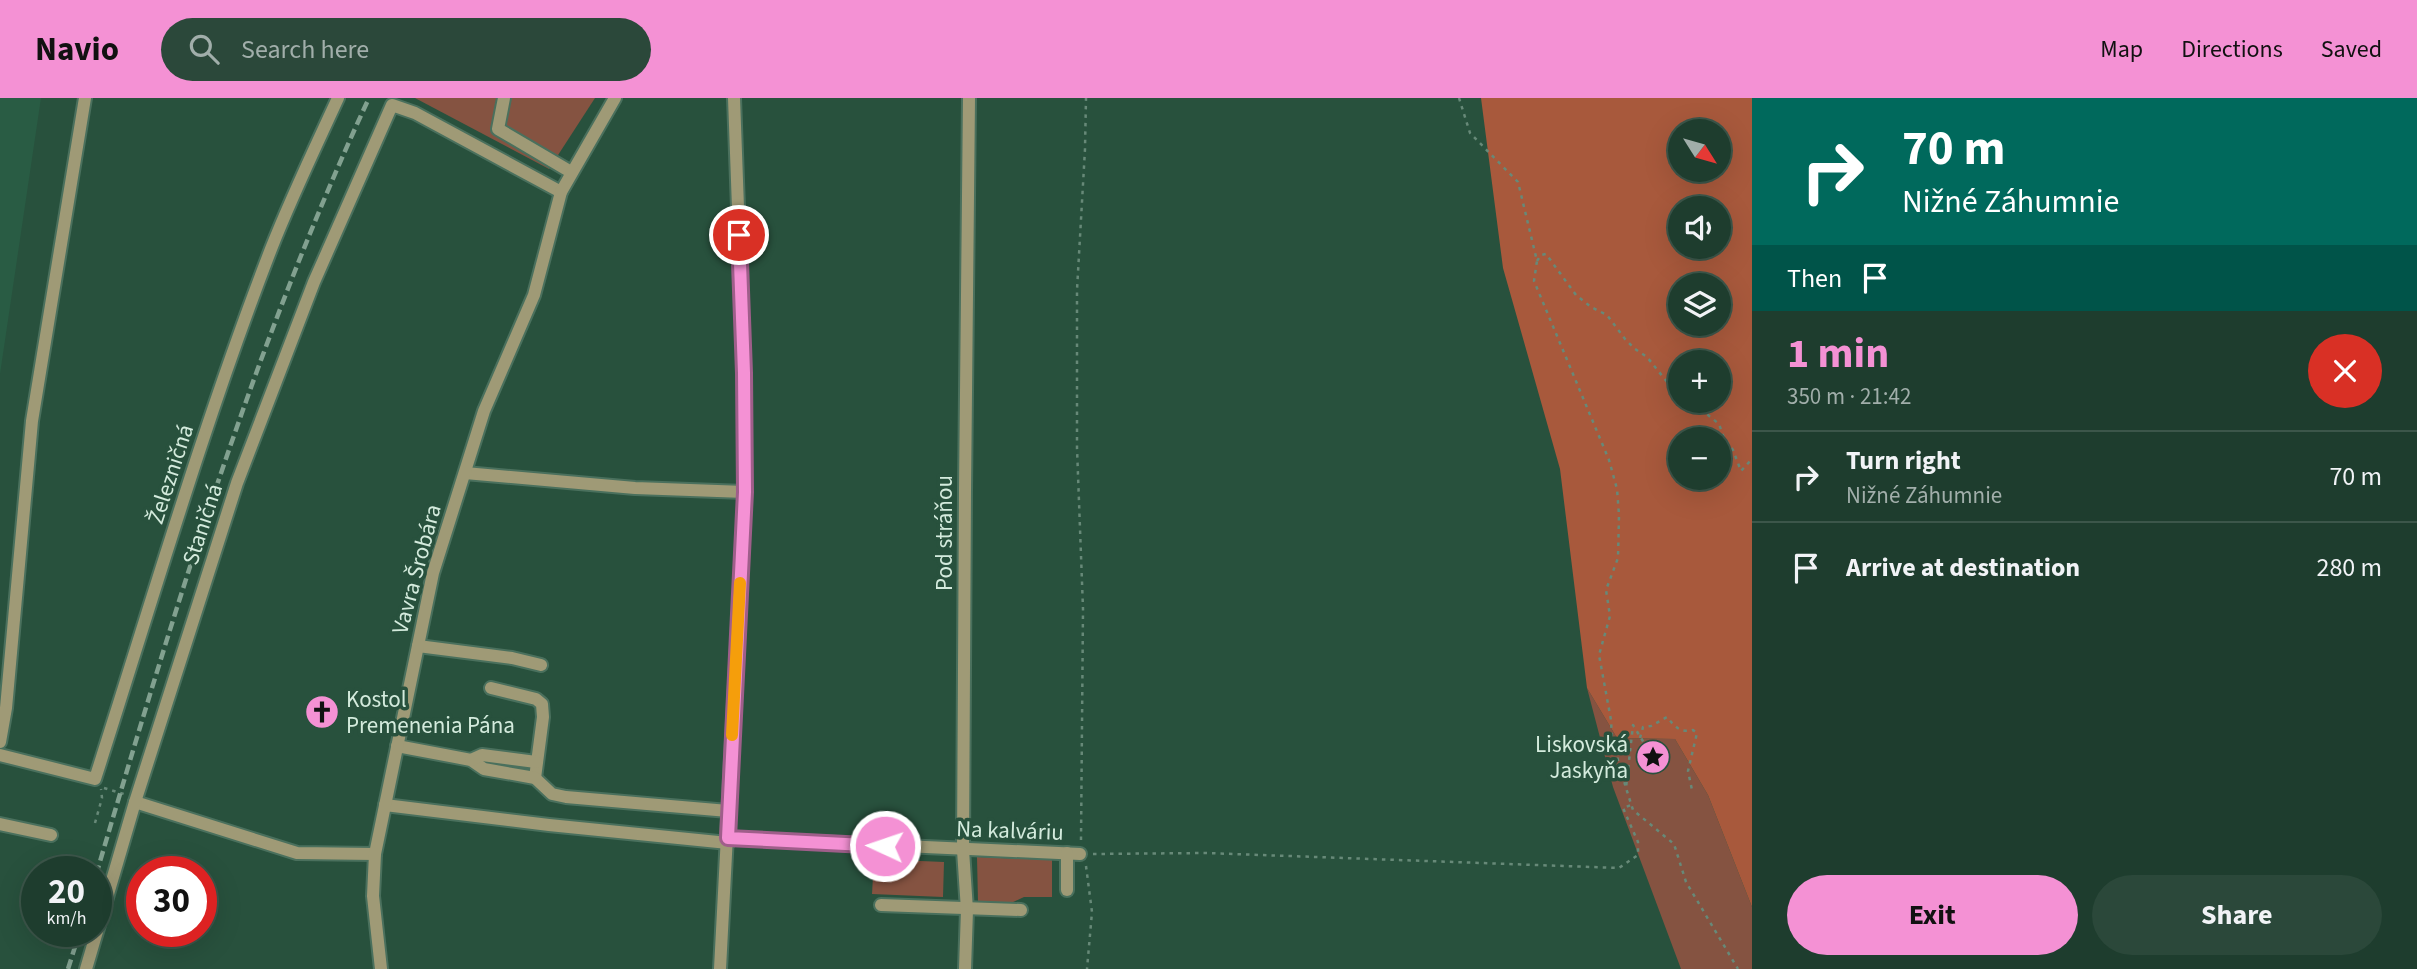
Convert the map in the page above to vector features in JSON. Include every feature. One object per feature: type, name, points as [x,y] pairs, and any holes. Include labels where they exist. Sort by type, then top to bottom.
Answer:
[{"type":"street","points":[[0,742],[6,708],[32,421],[85,98]]},
{"type":"street","name":"Železničná","points":[[98,783],[203,438],[272,247],[338,98]]},
{"type":"street","points":[[504,98],[498,128],[571,172]]},
{"type":"street","name":"Vavra Šrobára","points":[[381,969],[373,896],[374,854],[433,573],[484,411],[534,295],[561,192],[615,98]]},
{"type":"street","points":[[720,969],[745,492],[744,373],[734,98]]},
{"type":"street","name":"Pod stráňou","points":[[965,969],[967,910],[963,850],[969,98]]},
{"type":"street","name":"Staničná","points":[[86,969],[135,802],[237,483],[314,282],[392,105],[415,113],[561,192]]},
{"type":"street","points":[[464,473],[635,488],[745,492]]},
{"type":"street","points":[[418,646],[512,657],[541,665]]},
{"type":"street","points":[[491,688],[536,699],[542,704],[543,717],[535,778]]},
{"type":"street","points":[[397,746],[471,760],[484,769],[535,778],[552,794],[565,797],[728,811]]},
{"type":"street","points":[[0,755],[98,783]]},
{"type":"street","points":[[471,760],[482,755],[536,762]]},
{"type":"street","points":[[135,802],[297,853],[374,854]]},
{"type":"street","name":"Na kalváriu","points":[[385,805],[549,825],[728,840],[1074,854]]},
{"type":"street","points":[[0,824],[51,835]]},
{"type":"street","points":[[1067,890],[1074,854]]},
{"type":"street","points":[[881,905],[1021,910]]},
{"type":"path","points":[[1086,98],[1077,312],[1077,448],[1083,609],[1074,854],[1086,866],[1092,912],[1087,969]]},
{"type":"path","points":[[1459,98],[1470,133],[1518,182],[1537,261]]},
{"type":"path","points":[[1668,383],[1647,357],[1625,339],[1607,315],[1576,295],[1546,254],[1541,254],[1537,261],[1534,281],[1609,460],[1617,489],[1618,558],[1606,590],[1610,616],[1599,655],[1612,739],[1633,810],[1674,844],[1686,883],[1738,969]]},
{"type":"path","points":[[1706,413],[1719,424],[1741,471],[1752,459]]},
{"type":"path","points":[[1640,738],[1643,727],[1651,726],[1667,717],[1676,728],[1698,733],[1688,771],[1692,790]]},
{"type":"path","points":[[1626,788],[1631,763],[1633,725],[1652,756]]},
{"type":"path","points":[[98,783],[135,802]]},
{"type":"path","points":[[95,823],[102,798],[98,783]]},
{"type":"path","points":[[1074,854],[1206,853],[1619,868],[1638,855],[1638,842],[1623,808],[1632,805]]},
{"type":"shaded area","points":[[0,98],[41,98],[0,374]]},
{"type":"shaded area","points":[[415,98],[595,98],[549,169]]},
{"type":"shaded area","points":[[1481,98],[1752,98],[1752,907],[1708,795],[1675,739],[1617,738],[1587,688],[1560,469],[1503,268]]},
{"type":"shaded area","points":[[1587,688],[1617,738],[1675,739],[1708,795],[1752,907],[1752,969],[1681,969],[1613,787]]},
{"type":"shaded area","points":[[977,857],[1052,860],[1052,897],[1024,897],[1011,903],[978,902]]},
{"type":"shaded area","points":[[874,859],[944,862],[943,897],[872,894]]},
{"type":"railway","points":[[102,856],[186,579],[252,384],[327,192],[369,98]]},
{"type":"railway","points":[[68,969],[75,947]]},
{"type":"slow traffic","points":[[732,735],[740,583]]},
{"type":"place","name":"Kostol Premenenia Pána","points":[[322,712]]},
{"type":"place","name":"Liskovská Jaskyňa","points":[[1653,757]]},
{"type":"route","points":[[739,235],[745,492],[728,838],[885,846]]}]
